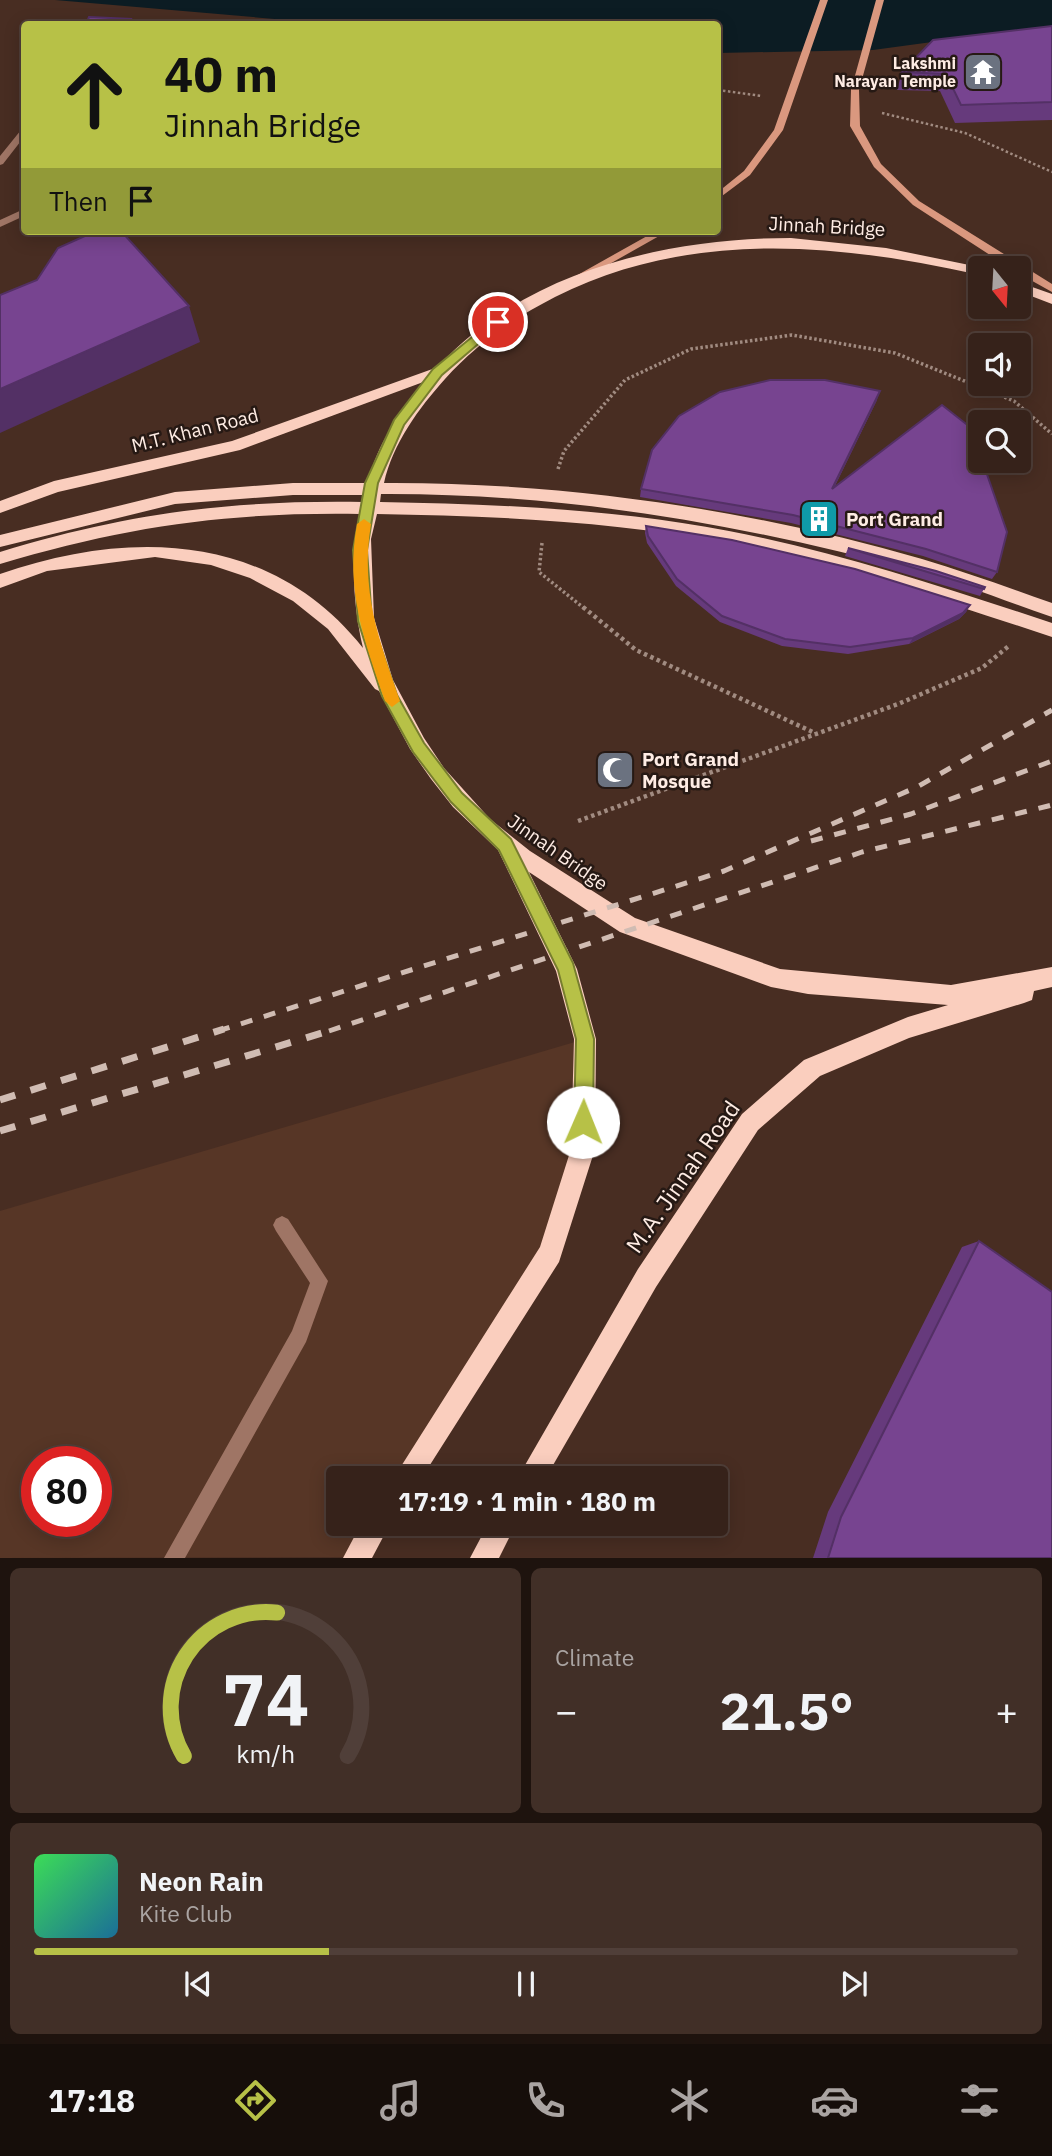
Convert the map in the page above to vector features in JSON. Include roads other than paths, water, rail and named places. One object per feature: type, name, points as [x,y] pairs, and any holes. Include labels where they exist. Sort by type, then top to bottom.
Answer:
[{"type":"highway","name":"Jinnah Bridge","points":[[968,268],[870,248],[809,242],[724,244],[644,258],[569,283],[509,314],[476,337],[438,372],[398,424],[372,483],[360,550],[365,621],[390,696],[418,748],[457,797],[505,845],[632,928],[788,981],[953,995],[1052,977]]},
{"type":"highway","points":[[1031,291],[1052,299]]},
{"type":"highway","name":"M.T. Khan Road","points":[[0,507],[54,487],[234,446],[438,372]]},
{"type":"highway","points":[[0,541],[175,498],[293,489],[469,488],[600,500],[735,520],[920,565],[1052,610]]},
{"type":"highway","points":[[0,558],[58,540],[183,515],[291,507],[462,509],[601,518],[731,538],[885,576],[1052,630]]},
{"type":"highway","points":[[0,581],[46,565],[155,551],[211,559],[256,573],[299,596],[334,624],[390,696]]},
{"type":"highway","points":[[414,1466],[550,1252],[583,1149],[585,1039],[582,1027],[566,969],[505,845]]},
{"type":"highway","name":"M.A. Jinnah Road","points":[[538,1466],[647,1278],[750,1122],[812,1068],[908,1028],[1052,984]]},
{"type":"highway","points":[[356,1558],[370,1536]]},
{"type":"highway","points":[[484,1558],[496,1536]]},
{"type":"main road","points":[[721,194],[747,173],[778,130],[824,0]]},
{"type":"main road","points":[[880,0],[855,90],[855,125],[877,165],[916,203],[999,256]]},
{"type":"main road","points":[[569,283],[656,235]]},
{"type":"main road","points":[[1031,276],[1052,289]]},
{"type":"street","points":[[0,162],[21,136]]},
{"type":"street","points":[[0,224],[21,214]]},
{"type":"street","points":[[174,1558],[300,1336],[319,1281],[282,1225]]},
{"type":"water","points":[[55,0],[1052,0],[1052,30],[1006,32],[873,50],[721,53],[721,21],[298,21]]},
{"type":"railway","points":[[218,1031],[724,871],[917,787],[1052,710]]},
{"type":"railway","points":[[811,841],[911,814],[1052,761]]},
{"type":"railway","points":[[335,1029],[862,852],[1052,805]]},
{"type":"railway","points":[[0,1100],[224,1029]]},
{"type":"railway","points":[[0,1131],[335,1029]]},
{"type":"railway","points":[[329,1031],[335,1029]]},
{"type":"place","name":"Lakshmi Narayan Temple","points":[[983,72]]},
{"type":"place","name":"Port Grand","points":[[819,519]]},
{"type":"place","name":"Port Grand Mosque","points":[[615,770]]}]
